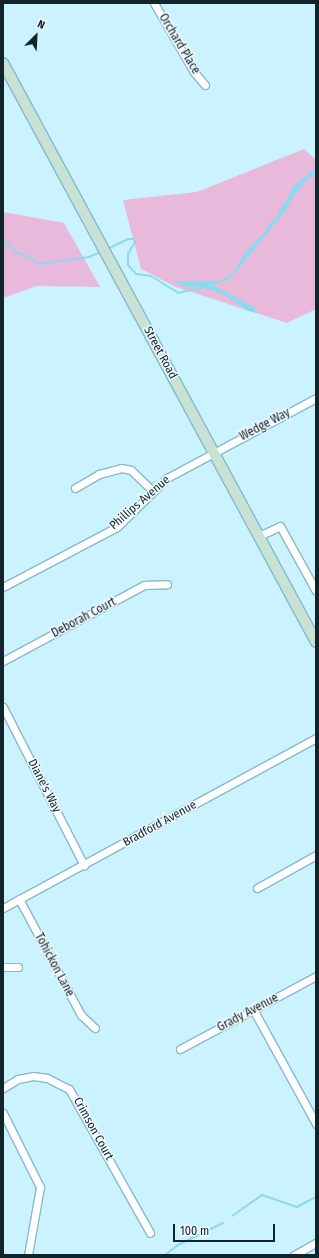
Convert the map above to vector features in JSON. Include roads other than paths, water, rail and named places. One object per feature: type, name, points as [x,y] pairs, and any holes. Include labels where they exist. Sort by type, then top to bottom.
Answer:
[{"type":"main road","name":"Street Road","points":[[3,63],[315,638]]},
{"type":"street","name":"Orchard Place","points":[[154,3],[194,72],[206,85]]},
{"type":"street","name":"Wedge Way","points":[[214,451],[316,398]]},
{"type":"street","name":"Phillips Avenue","points":[[3,587],[117,527],[152,490],[167,478],[214,451]]},
{"type":"street","points":[[74,488],[99,474],[121,468],[131,470],[152,490]]},
{"type":"street","points":[[259,536],[280,526],[316,591]]},
{"type":"street","name":"Deborah Court","points":[[3,661],[144,585],[167,584]]},
{"type":"street","name":"Diane's Way","points":[[3,707],[84,865]]},
{"type":"street","name":"Bradford Avenue","points":[[3,908],[316,738]]},
{"type":"street","points":[[257,888],[316,856]]},
{"type":"street","name":"Tohickon Lane","points":[[19,899],[81,1015],[95,1028]]},
{"type":"street","points":[[3,967],[18,967]]},
{"type":"street","name":"Grady Avenue","points":[[180,1049],[316,976]]},
{"type":"street","points":[[254,1010],[316,1124]]},
{"type":"street","name":"Crimson Court","points":[[3,1088],[18,1079],[33,1076],[47,1078],[69,1089],[150,1233]]},
{"type":"street","points":[[3,1113],[40,1187],[28,1255]]},
{"type":"street","points":[[294,1255],[316,1243]]},
{"type":"water","points":[[316,168],[316,174],[299,185],[286,210],[235,273],[229,279],[213,285],[254,307],[258,313],[248,311],[223,294],[203,288],[183,286],[173,281],[219,281],[233,273],[246,251],[266,231],[281,210],[294,185]]},
{"type":"waterway","points":[[293,195],[306,180]]},
{"type":"waterway","points":[[278,214],[287,201]]},
{"type":"waterway","points":[[265,233],[273,220]]},
{"type":"waterway","points":[[3,239],[15,252],[28,256],[40,264],[89,257],[101,252]]},
{"type":"waterway","points":[[107,249],[128,239],[134,239],[135,242],[128,254],[128,265],[136,274],[151,276],[178,293],[203,287]]},
{"type":"waterway","points":[[232,1216],[262,1195],[297,1207],[316,1197]]},
{"type":"waterway","points":[[165,1255],[178,1245],[223,1223]]}]
